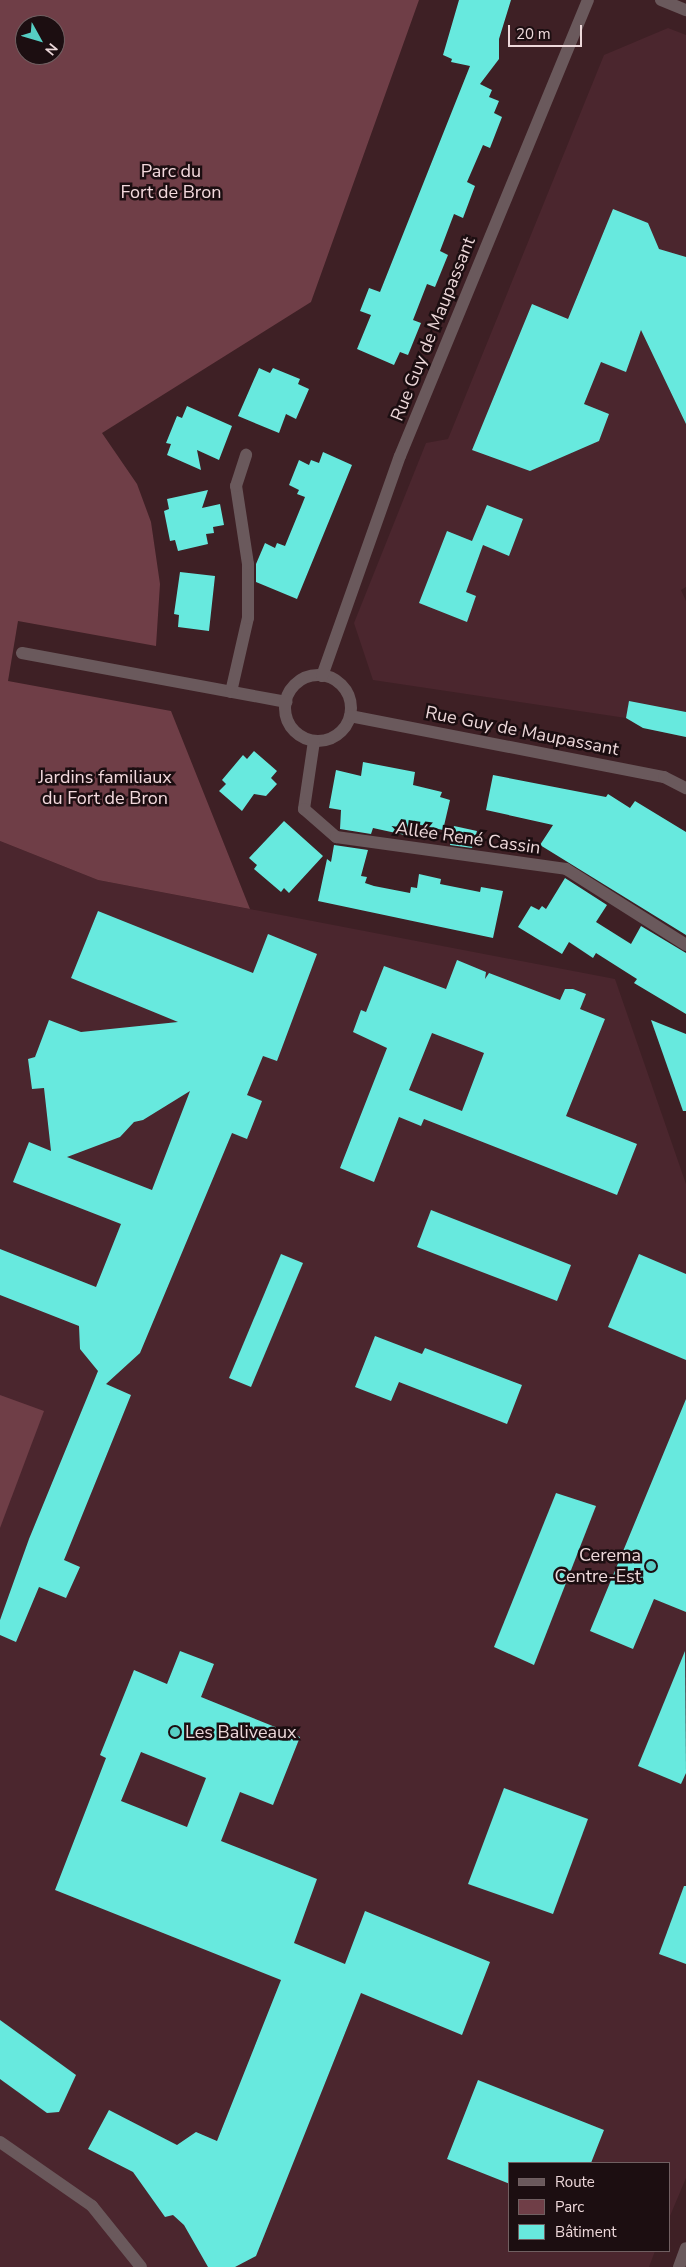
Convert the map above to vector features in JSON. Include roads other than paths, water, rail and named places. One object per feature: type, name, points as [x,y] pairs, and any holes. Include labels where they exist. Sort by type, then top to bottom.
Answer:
[{"type":"street","name":"Rue Guy de Maupassant","points":[[322,676],[400,456],[588,0]]},
{"type":"street","points":[[661,0],[686,10]]},
{"type":"street","points":[[232,692],[248,618],[248,564],[236,486],[246,455]]},
{"type":"street","points":[[22,654],[286,702]]},
{"type":"street","points":[[322,676],[331,678],[345,690],[351,707],[350,716],[336,735],[314,741],[305,739],[291,727],[287,720],[286,702],[299,682],[322,676]]},
{"type":"street","name":"Rue Guy de Maupassant","points":[[350,716],[664,777],[686,788]]},
{"type":"street","name":"Allée René Cassin","points":[[314,741],[304,809],[336,837],[566,869],[686,945]]},
{"type":"street","points":[[0,2142],[92,2206],[141,2267]]},
{"type":"street","points":[[679,2267],[686,2248]]},
{"type":"place","name":"Cerema Centre-Est","points":[[651,1566]]},
{"type":"place","name":"Les Baliveaux","points":[[175,1732]]},
{"type":"park label","name":"Parc du Fort de Bron","points":[[171,182]]},
{"type":"park label","name":"Jardins familiaux du Fort de Bron","points":[[105,788]]}]
